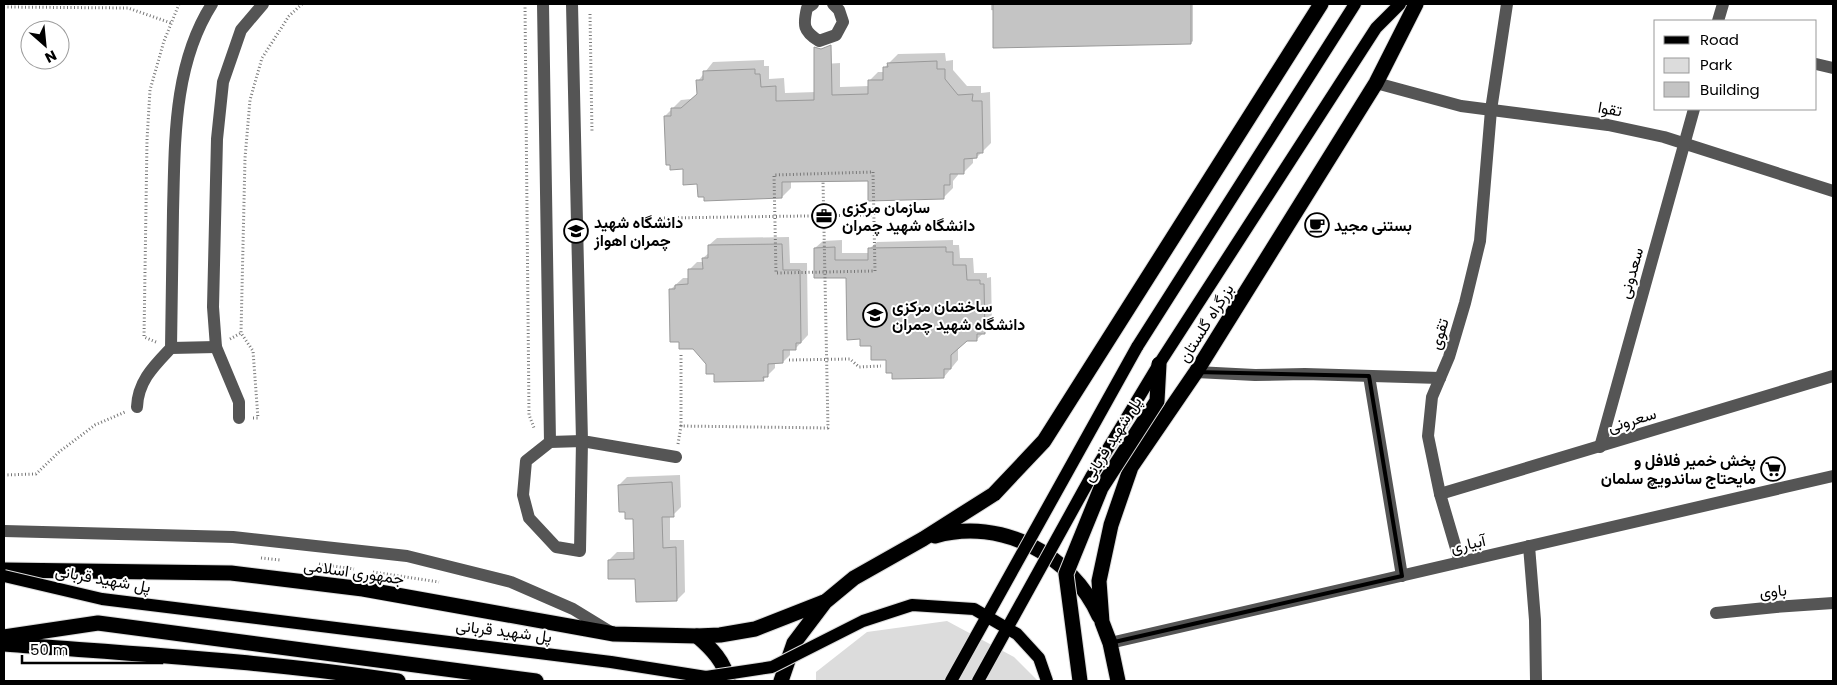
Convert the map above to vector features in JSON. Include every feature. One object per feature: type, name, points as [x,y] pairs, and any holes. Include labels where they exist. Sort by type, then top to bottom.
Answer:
[{"type":"highway","points":[[782,681],[794,643],[824,602],[854,578],[924,539],[994,494],[1044,441],[1321,4]]},
{"type":"highway","name":"بزرگراه گلستان","points":[[1118,681],[1110,643],[1102,622],[1099,581],[1111,525],[1131,467],[1196,372],[1376,83],[1416,4]]},
{"type":"highway","name":"پل شهید قربانی","points":[[1080,681],[1066,574],[1101,488],[1157,401],[1159,364]]},
{"type":"highway","points":[[924,539],[941,534],[976,531],[1003,535],[1028,544],[1044,552],[1073,575],[1094,606],[1102,622]]},
{"type":"highway","name":"جمهوری اسلامی","points":[[4,570],[231,573],[363,589],[614,634],[720,635],[755,629],[824,602]]},
{"type":"highway","points":[[4,637],[98,623],[536,681]]},
{"type":"highway","points":[[697,636],[714,651],[726,672],[728,681]]},
{"type":"highway","points":[[4,644],[208,659],[334,672],[398,681]]},
{"type":"main road","name":"پل شهید قربانی","points":[[951,681],[1137,347],[1355,4]]},
{"type":"main road","points":[[1159,364],[1376,28],[1400,4]]},
{"type":"main road","name":"پل شهید قربانی","points":[[978,681],[1092,475],[1159,364]]},
{"type":"main road","name":"پل شهید قربانی","points":[[4,576],[102,599],[611,662],[706,677],[772,667],[864,621],[912,605],[974,609],[1017,634],[1039,658],[1047,681]]},
{"type":"street","points":[[137,407],[137,395],[149,372],[171,348],[175,132],[183,72],[200,22],[212,4]]},
{"type":"street","points":[[239,418],[239,402],[216,347],[213,307],[217,149],[223,82],[241,30],[263,4]]},
{"type":"street","points":[[543,4],[545,446]]},
{"type":"street","points":[[572,4],[582,441],[580,551],[556,547],[529,518],[523,495],[526,461],[545,446],[582,441],[676,457]]},
{"type":"street","points":[[813,4],[807,8],[804,23],[809,35],[819,41],[836,35],[843,22],[833,4]]},
{"type":"street","name":"تقوی","points":[[1460,562],[1440,494],[1428,436],[1432,396],[1449,357],[1480,241],[1491,110],[1507,4]]},
{"type":"street","points":[[1718,20],[1723,4]]},
{"type":"street","points":[[1817,64],[1833,68]]},
{"type":"street","name":"تقوا","points":[[1376,83],[1461,106],[1608,125],[1664,137],[1833,191]]},
{"type":"street","name":"سعدونی","points":[[1600,447],[1694,110]]},
{"type":"street","points":[[171,348],[216,347]]},
{"type":"street","points":[[1196,372],[1255,375],[1305,374],[1440,378]]},
{"type":"street","points":[[1369,376],[1402,576]]},
{"type":"street","name":"سعرونی","points":[[1440,494],[1833,376]]},
{"type":"street","name":"آبیاری","points":[[1110,643],[1833,476]]},
{"type":"street","points":[[4,531],[232,537],[407,556],[511,582],[573,609],[614,634]]},
{"type":"street","points":[[1529,546],[1535,620],[1536,681]]},
{"type":"street","name":"باوی","points":[[1716,613],[1833,603]]},
{"type":"path","points":[[171,348],[144,337],[147,140],[150,90],[164,41],[179,4]]},
{"type":"path","points":[[239,418],[258,418],[253,350],[241,333],[245,158],[250,100],[262,58],[289,16],[302,4]]},
{"type":"path","points":[[525,4],[530,415],[545,446]]},
{"type":"path","points":[[4,7],[128,8],[171,24]]},
{"type":"path","points":[[874,172],[874,215],[875,271],[776,273],[774,174],[874,172]]},
{"type":"path","points":[[681,426],[828,428],[823,182]]},
{"type":"path","points":[[664,218],[874,215]]},
{"type":"path","points":[[676,457],[681,426],[681,355]]},
{"type":"path","points":[[789,360],[850,359],[859,367],[880,366]]},
{"type":"path","points":[[4,475],[36,474],[59,452],[95,425],[137,407]]},
{"type":"highlighted area","points":[[1196,372],[1369,376],[1402,576],[1110,643],[1102,622],[1099,581],[1111,525],[1131,467]]},
{"type":"green space","points":[[947,621],[1014,657],[1038,681],[816,681],[816,672],[867,632]]},
{"type":"building","points":[[993,4],[1191,4],[1191,44],[993,48]]},
{"type":"building","points":[[831,45],[832,95],[868,94],[868,80],[883,80],[883,67],[888,67],[887,63],[937,61],[937,69],[945,69],[945,79],[958,95],[973,94],[972,101],[982,101],[983,153],[977,153],[977,158],[964,159],[964,174],[950,174],[950,185],[944,185],[944,199],[868,201],[868,181],[782,182],[782,198],[704,201],[704,197],[698,197],[697,184],[683,185],[683,169],[670,170],[670,165],[666,165],[664,116],[671,116],[671,108],[681,108],[697,94],[696,80],[703,80],[703,71],[755,69],[755,74],[760,74],[761,87],[776,86],[776,101],[814,100],[814,47],[821,49]]},
{"type":"building","points":[[782,244],[783,270],[800,270],[801,343],[796,343],[796,350],[783,350],[783,363],[768,364],[768,377],[763,377],[764,381],[714,382],[714,374],[706,374],[706,364],[693,349],[679,349],[679,342],[670,342],[669,289],[675,289],[675,285],[688,284],[688,269],[703,269],[702,258],[708,258],[708,245]]},
{"type":"building","name":"ساختمان مرکزی دانشگاه شهید چمران","points":[[835,247],[835,260],[868,260],[868,248],[946,247],[946,252],[953,252],[953,265],[966,265],[967,280],[980,280],[980,284],[984,284],[985,334],[977,334],[977,341],[967,341],[951,355],[951,369],[944,369],[944,378],[892,379],[892,373],[886,373],[886,360],[871,360],[871,346],[860,346],[860,339],[847,340],[846,278],[814,278],[814,248]]},
{"type":"building","points":[[672,482],[674,517],[662,517],[663,548],[676,547],[677,601],[636,602],[635,579],[608,579],[608,560],[634,559],[633,519],[625,519],[625,512],[619,512],[618,485]]},
{"type":"place","name":"سازمان مرکزی دانشگاه شهید چمران","points":[[824,216]]},
{"type":"place","name":"بستنی مجید","points":[[1317,225]]},
{"type":"place","name":"دانشگاه شهید چمران اهواز","points":[[576,231]]},
{"type":"place","name":"ساختمان مرکزی دانشگاه شهید چمران","points":[[875,315]]},
{"type":"place","name":"پخش خمیر فلافل و مایحتاج ساندویچ سلمان","points":[[1773,469]]}]
